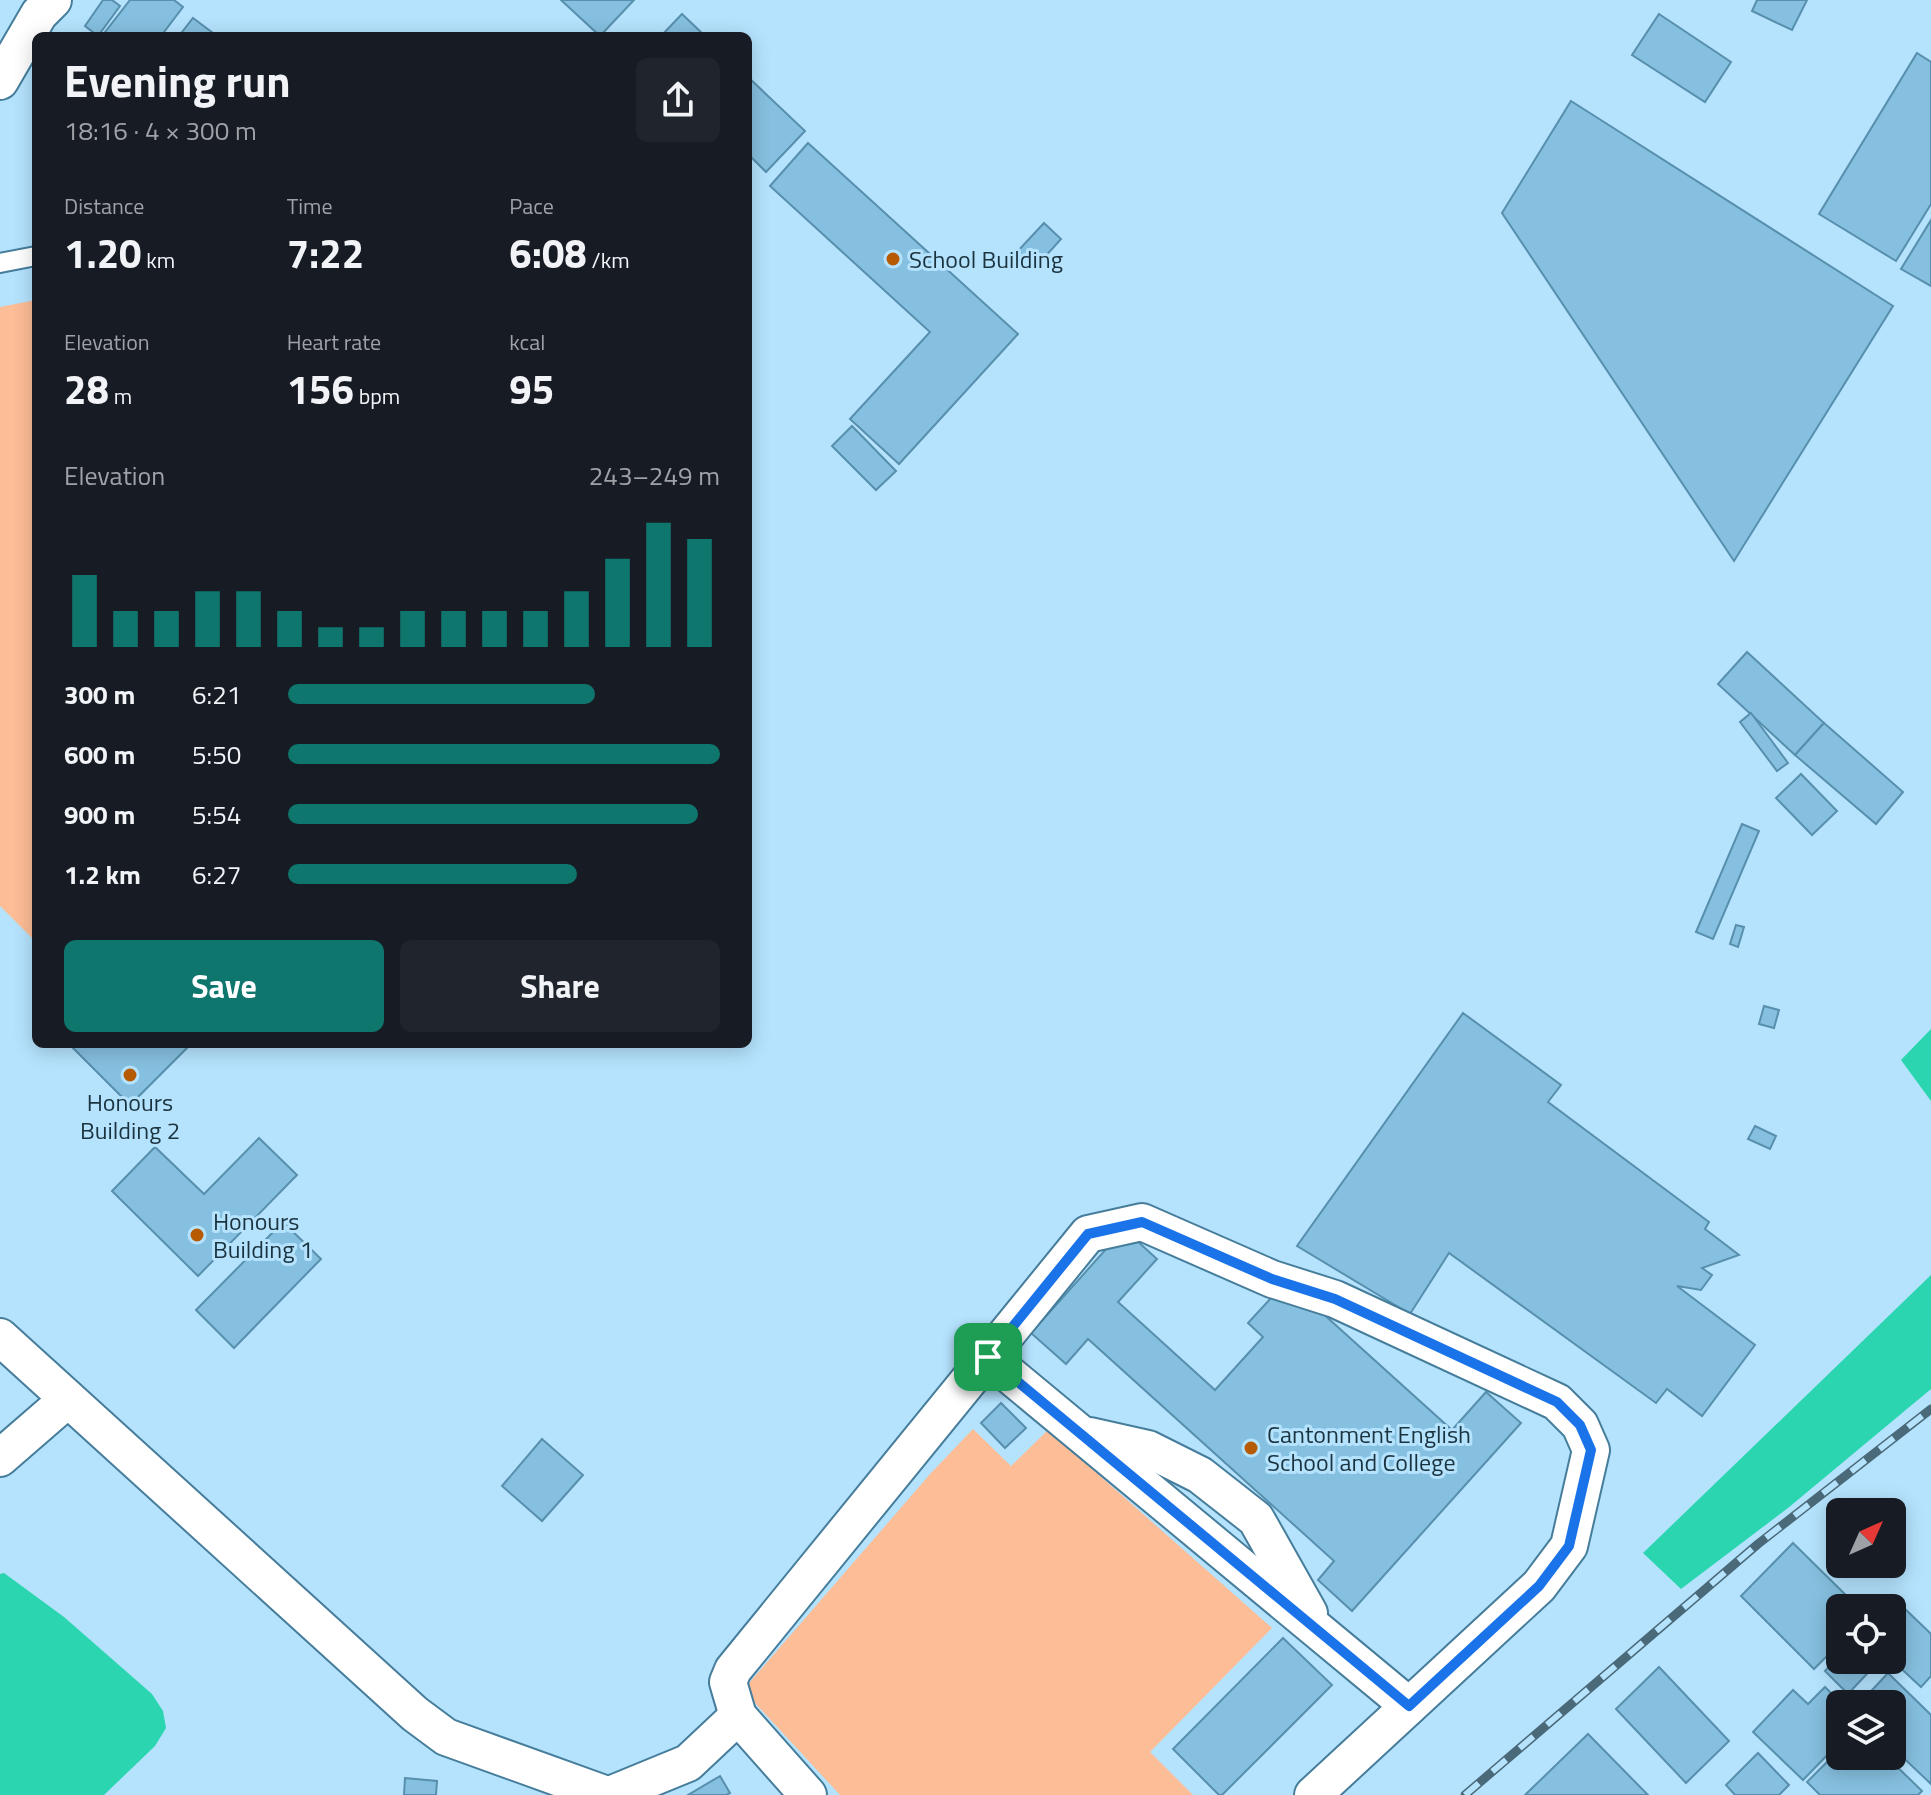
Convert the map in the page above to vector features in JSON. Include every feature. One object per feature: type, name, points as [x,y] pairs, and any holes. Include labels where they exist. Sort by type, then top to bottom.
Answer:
[{"type":"street","points":[[0,81],[39,14],[53,0]]},
{"type":"street","points":[[808,1795],[738,1716],[728,1682],[733,1670],[1088,1234],[1142,1222],[1272,1279],[1335,1299],[1557,1402],[1580,1425],[1591,1450],[1569,1546],[1539,1586],[1313,1795]]},
{"type":"street","points":[[0,1337],[415,1714],[446,1737],[608,1795],[688,1763],[738,1716]]},
{"type":"street","points":[[988,1357],[1409,1706]]},
{"type":"street","points":[[0,1458],[68,1399]]},
{"type":"lane","points":[[0,263],[32,257]]},
{"type":"shaded area","points":[[32,301],[32,938],[0,906],[0,307]]},
{"type":"shaded area","points":[[1931,1029],[1931,1101],[1901,1060]]},
{"type":"shaded area","points":[[1931,1275],[1931,1389],[1788,1508],[1681,1589],[1643,1553]]},
{"type":"shaded area","points":[[973,1429],[1011,1466],[1048,1430],[1272,1628],[1150,1752],[1193,1795],[840,1795],[743,1690],[931,1473]]},
{"type":"shaded area","points":[[4,1573],[64,1617],[152,1694],[163,1711],[166,1728],[155,1746],[104,1795],[0,1795],[0,1574]]},
{"type":"building","points":[[103,0],[112,0],[120,6],[101,32],[93,32],[85,26]]},
{"type":"building","points":[[130,0],[174,0],[183,7],[164,32],[105,32]]},
{"type":"building","points":[[561,0],[634,0],[604,32],[596,32]]},
{"type":"building","points":[[1757,0],[1807,0],[1792,30],[1752,11]]},
{"type":"building","points":[[682,14],[701,32],[665,32]]},
{"type":"building","points":[[1659,14],[1731,62],[1705,102],[1632,55]]},
{"type":"building","points":[[193,18],[212,32],[182,32]]},
{"type":"building","points":[[1917,53],[1931,62],[1931,204],[1896,261],[1819,214]]},
{"type":"building","points":[[752,81],[805,131],[766,172],[752,158]]},
{"type":"building","points":[[1571,101],[1893,306],[1734,561],[1502,213]]},
{"type":"building","name":"School Building","points":[[808,143],[1018,334],[899,464],[850,419],[930,332],[770,186]]},
{"type":"building","points":[[1931,220],[1931,286],[1901,269]]},
{"type":"building","points":[[1044,223],[1061,239],[1034,269],[1016,253]]},
{"type":"building","points":[[852,426],[896,471],[876,490],[832,446]]},
{"type":"building","points":[[1747,652],[1824,723],[1795,755],[1718,684]]},
{"type":"building","points":[[1751,713],[1788,763],[1777,771],[1740,722]]},
{"type":"building","points":[[1824,723],[1903,792],[1876,824],[1795,755]]},
{"type":"building","points":[[1801,774],[1837,811],[1812,835],[1776,798]]},
{"type":"building","points":[[1742,824],[1759,831],[1713,939],[1696,932]]},
{"type":"building","points":[[1736,925],[1744,927],[1738,947],[1730,944]]},
{"type":"building","points":[[1764,1006],[1779,1010],[1774,1028],[1759,1024]]},
{"type":"building","points":[[1463,1013],[1561,1085],[1548,1102],[1709,1222],[1705,1229],[1739,1255],[1702,1268],[1712,1275],[1701,1290],[1677,1286],[1755,1345],[1702,1416],[1667,1389],[1656,1403],[1449,1253],[1410,1314],[1297,1246]]},
{"type":"building","name":"Honours Building 2","points":[[73,1048],[187,1048],[130,1105]]},
{"type":"building","points":[[1755,1126],[1776,1136],[1770,1149],[1748,1139]]},
{"type":"building","name":"Honours Building 1","points":[[259,1138],[297,1175],[198,1276],[112,1191],[155,1147],[204,1194]]},
{"type":"building","points":[[283,1222],[321,1259],[234,1348],[196,1310]]},
{"type":"building","points":[[1124,1229],[1157,1259],[1118,1302],[1215,1390],[1263,1337],[1248,1323],[1271,1298],[1309,1301],[1452,1430],[1486,1392],[1521,1423],[1352,1611],[1318,1580],[1334,1561],[1088,1339],[1066,1364],[1031,1333]]},
{"type":"building","points":[[1001,1403],[1026,1428],[1005,1448],[981,1423]]},
{"type":"building","points":[[542,1439],[583,1475],[542,1521],[502,1486]]},
{"type":"building","points":[[1793,1543],[1845,1594],[1826,1594],[1826,1657],[1814,1669],[1741,1596]]},
{"type":"building","points":[[1906,1610],[1931,1634],[1931,1676],[1921,1687],[1906,1673]]},
{"type":"building","points":[[1283,1638],[1332,1685],[1219,1795],[1173,1749]]},
{"type":"building","points":[[1659,1667],[1729,1741],[1686,1783],[1616,1709]]},
{"type":"building","points":[[1828,1674],[1867,1674],[1852,1690],[1844,1690]]},
{"type":"building","points":[[1889,1674],[1905,1690],[1872,1690]]},
{"type":"building","points":[[1825,1687],[1828,1690],[1826,1756],[1803,1780],[1753,1732],[1793,1690],[1808,1704]]},
{"type":"building","points":[[1906,1691],[1931,1715],[1931,1784],[1906,1760]]},
{"type":"building","points":[[1588,1734],[1648,1795],[1525,1795]]},
{"type":"building","points":[[1758,1753],[1789,1785],[1779,1795],[1735,1795],[1726,1785]]},
{"type":"building","points":[[1826,1763],[1826,1770],[1900,1770],[1922,1791],[1918,1795],[1820,1795],[1807,1782]]},
{"type":"building","points":[[720,1776],[730,1793],[688,1795]]},
{"type":"building","points":[[405,1778],[437,1781],[436,1795],[404,1795]]},
{"type":"railway","points":[[1465,1795],[1758,1544],[1931,1409]]},
{"type":"place","name":"School Building","points":[[893,259]]},
{"type":"place","name":"Honours Building 2","points":[[130,1075]]},
{"type":"place","name":"Honours Building 1","points":[[197,1235]]},
{"type":"place","name":"Cantonment English School and College","points":[[1251,1448]]},
{"type":"route","points":[[1142,1222],[1272,1279],[1335,1299],[1557,1402],[1580,1425],[1591,1450],[1569,1546],[1539,1586],[1409,1706],[988,1357],[1088,1234],[1142,1222]]}]
